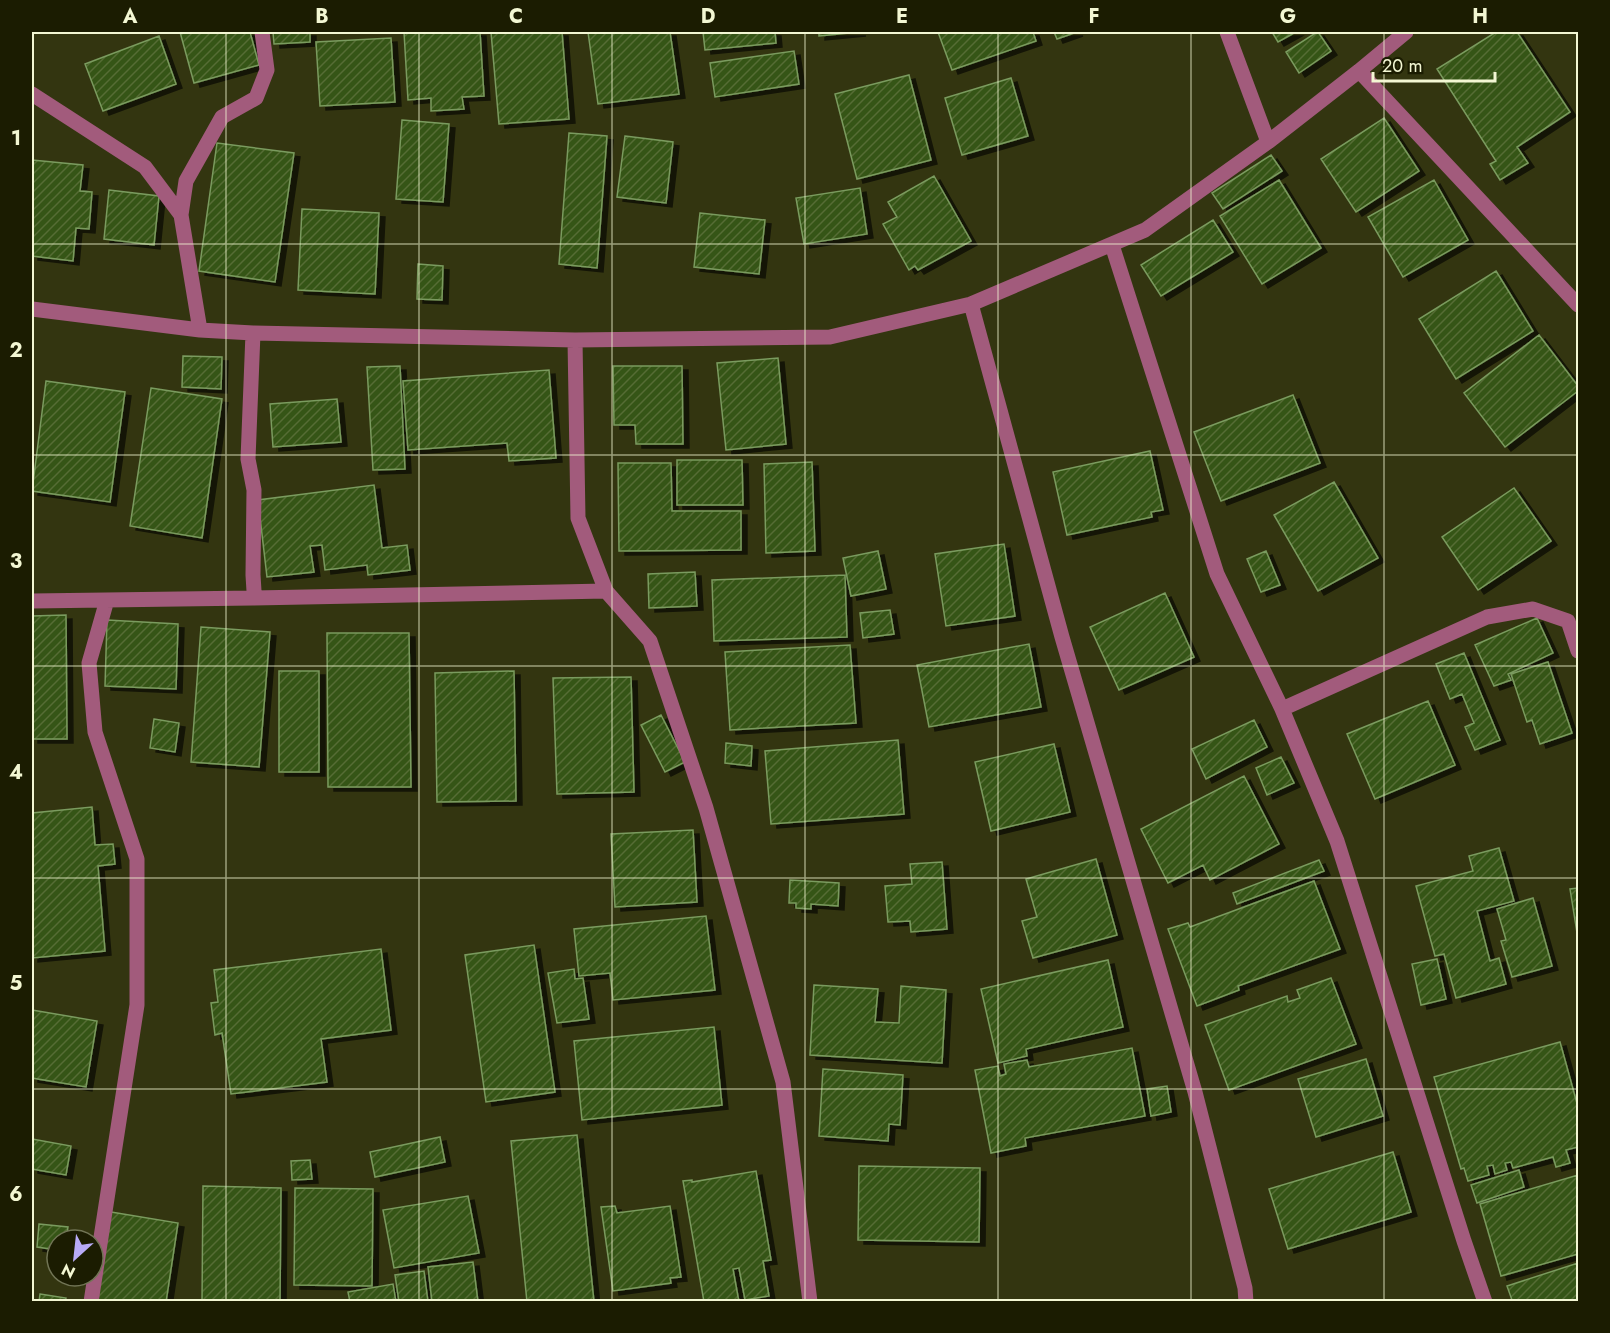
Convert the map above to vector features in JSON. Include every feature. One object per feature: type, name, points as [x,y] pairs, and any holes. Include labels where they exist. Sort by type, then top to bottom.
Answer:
[{"type":"street","points":[[200,330],[181,215],[186,181],[222,117],[256,98],[267,70],[262,32]]},
{"type":"street","points":[[1227,32],[1268,142]]},
{"type":"street","points":[[32,309],[200,330],[253,333],[575,340],[830,337],[971,304],[1145,230],[1268,142],[1406,32]]},
{"type":"street","points":[[1359,71],[1578,304]]},
{"type":"street","points":[[32,94],[145,167],[181,215]]},
{"type":"street","points":[[1112,245],[1217,574],[1282,709],[1337,841],[1485,1302]]},
{"type":"street","points":[[971,304],[1062,638],[1195,1092],[1245,1288],[1246,1302]]},
{"type":"street","points":[[253,333],[248,459],[254,490],[253,598]]},
{"type":"street","points":[[575,340],[578,518],[606,591],[650,641],[706,808],[783,1082],[810,1302]]},
{"type":"street","points":[[32,601],[606,591]]},
{"type":"street","points":[[91,1302],[137,1005],[137,860],[95,732],[89,663],[107,600]]},
{"type":"street","points":[[1282,709],[1487,617],[1533,609],[1568,621],[1578,651]]},
{"type":"building","points":[[180,32],[250,32],[259,65],[194,83]]},
{"type":"building","points":[[273,32],[310,32],[310,42],[274,44]]},
{"type":"building","points":[[404,32],[480,32],[484,96],[462,97],[464,109],[431,111],[431,98],[408,100]]},
{"type":"building","points":[[491,32],[562,32],[569,119],[499,124]]},
{"type":"building","points":[[588,32],[670,32],[679,94],[598,104]]},
{"type":"building","points":[[703,32],[775,32],[776,43],[705,50]]},
{"type":"building","points":[[819,32],[860,32],[819,36]]},
{"type":"building","points":[[938,32],[1033,32],[1036,41],[952,70]]},
{"type":"building","points":[[1054,32],[1077,32],[1057,39]]},
{"type":"building","points":[[1272,32],[1296,32],[1278,42]]},
{"type":"building","points":[[1317,32],[1331,51],[1299,73],[1286,52]]},
{"type":"building","points":[[1496,32],[1517,32],[1570,112],[1517,147],[1528,163],[1500,180],[1490,164],[1496,161],[1437,69]]},
{"type":"building","points":[[159,36],[176,84],[103,111],[85,64]]},
{"type":"building","points":[[391,38],[395,102],[320,106],[316,42]]},
{"type":"building","points":[[794,51],[799,84],[715,97],[710,63]]},
{"type":"building","points":[[909,75],[931,160],[857,179],[835,94]]},
{"type":"building","points":[[1011,78],[1028,136],[962,155],[945,98]]},
{"type":"building","points":[[1384,118],[1419,171],[1356,212],[1321,159]]},
{"type":"building","points":[[402,120],[449,124],[443,202],[396,199]]},
{"type":"building","points":[[569,133],[607,136],[597,268],[559,264]]},
{"type":"building","points":[[625,136],[673,142],[666,203],[617,197]]},
{"type":"building","points":[[217,143],[294,153],[275,282],[199,271]]},
{"type":"building","points":[[1271,155],[1282,171],[1223,209],[1212,193]]},
{"type":"building","points":[[32,160],[83,165],[80,191],[92,192],[89,229],[76,228],[73,261],[32,256]]},
{"type":"building","points":[[934,176],[971,241],[918,270],[915,266],[909,270],[883,224],[897,217],[888,202]]},
{"type":"building","points":[[1279,180],[1321,248],[1262,284],[1220,216]]},
{"type":"building","points":[[1434,180],[1468,240],[1403,277],[1368,217]]},
{"type":"building","points":[[860,188],[867,234],[804,244],[796,198]]},
{"type":"building","points":[[109,190],[159,196],[154,245],[104,239]]},
{"type":"building","points":[[302,209],[379,213],[375,294],[298,290]]},
{"type":"building","points":[[700,213],[765,220],[759,274],[694,267]]},
{"type":"building","points":[[1213,220],[1233,252],[1161,296],[1141,265]]},
{"type":"building","points":[[418,264],[443,266],[442,300],[417,299]]},
{"type":"building","points":[[1496,271],[1533,331],[1456,379],[1419,319]]},
{"type":"building","points":[[1539,335],[1578,386],[1578,391],[1505,447],[1464,393]]},
{"type":"building","points":[[183,356],[222,357],[221,389],[182,387]]},
{"type":"building","points":[[778,358],[786,444],[726,450],[717,363]]},
{"type":"building","points":[[400,366],[405,469],[373,470],[367,367]]},
{"type":"building","points":[[613,366],[682,366],[683,444],[636,444],[635,425],[614,425]]},
{"type":"building","points":[[549,370],[556,458],[509,461],[507,443],[408,450],[403,381]]},
{"type":"building","points":[[46,381],[125,392],[110,502],[32,491]]},
{"type":"building","points":[[151,388],[222,399],[202,538],[130,526]]},
{"type":"building","points":[[1293,395],[1320,463],[1221,501],[1194,432]]},
{"type":"building","points":[[337,399],[341,442],[273,447],[270,404]]},
{"type":"building","points":[[1150,451],[1163,510],[1151,512],[1152,517],[1067,535],[1053,472]]},
{"type":"building","points":[[677,460],[742,460],[743,505],[677,505]]},
{"type":"building","points":[[812,462],[815,551],[766,553],[764,464]]},
{"type":"building","points":[[618,463],[671,463],[672,511],[741,511],[741,550],[619,551]]},
{"type":"building","points":[[1334,482],[1378,558],[1318,591],[1274,515]]},
{"type":"building","points":[[374,485],[382,548],[407,545],[410,570],[368,575],[367,565],[325,570],[322,545],[310,546],[314,572],[267,577],[258,500]]},
{"type":"building","points":[[1514,488],[1551,541],[1478,590],[1442,537]]},
{"type":"building","points":[[1004,544],[1015,616],[946,626],[935,554]]},
{"type":"building","points":[[878,551],[886,589],[851,596],[843,558]]},
{"type":"building","points":[[1266,551],[1280,585],[1261,592],[1247,559]]},
{"type":"building","points":[[695,572],[697,606],[649,608],[648,574]]},
{"type":"building","points":[[845,575],[847,637],[714,641],[712,580]]},
{"type":"building","points":[[1165,593],[1194,657],[1119,690],[1090,627]]},
{"type":"building","points":[[890,610],[894,634],[863,638],[860,613]]},
{"type":"building","points":[[66,615],[67,739],[32,739],[32,616]]},
{"type":"building","points":[[1537,618],[1553,653],[1508,674],[1511,680],[1494,686],[1475,645]]},
{"type":"building","points":[[107,620],[178,624],[176,689],[105,686]]},
{"type":"building","points":[[201,627],[270,632],[259,767],[191,762]]},
{"type":"building","points":[[327,633],[409,633],[411,787],[328,787]]},
{"type":"building","points":[[1029,644],[1041,707],[929,727],[917,665]]},
{"type":"building","points":[[850,645],[856,723],[730,730],[725,652]]},
{"type":"building","points":[[1464,653],[1500,740],[1475,750],[1465,727],[1474,723],[1462,694],[1450,699],[1436,664]]},
{"type":"building","points":[[1548,662],[1572,733],[1540,744],[1532,720],[1527,722],[1511,674]]},
{"type":"building","points":[[279,671],[319,671],[319,772],[279,772]]},
{"type":"building","points":[[514,671],[516,801],[437,802],[435,673]]},
{"type":"building","points":[[631,677],[634,792],[557,794],[553,678]]},
{"type":"building","points":[[1428,701],[1455,765],[1375,799],[1347,734]]},
{"type":"building","points":[[661,715],[685,762],[665,772],[641,725]]},
{"type":"building","points":[[154,719],[179,723],[175,752],[150,748]]},
{"type":"building","points":[[1254,720],[1267,747],[1206,779],[1192,749]]},
{"type":"building","points":[[898,740],[904,814],[771,824],[765,751]]},
{"type":"building","points":[[726,743],[752,746],[751,766],[725,763]]},
{"type":"building","points":[[1054,744],[1070,812],[991,831],[975,762]]},
{"type":"building","points":[[1281,757],[1294,783],[1267,795],[1256,768]]},
{"type":"building","points":[[1244,776],[1279,844],[1210,880],[1203,865],[1168,883],[1141,829]]},
{"type":"building","points":[[92,807],[95,845],[113,844],[115,864],[98,866],[105,951],[32,958],[32,813]]},
{"type":"building","points":[[693,830],[697,902],[615,907],[611,834]]},
{"type":"building","points":[[1499,848],[1514,901],[1477,911],[1490,961],[1499,958],[1506,984],[1456,998],[1444,954],[1435,956],[1416,886],[1473,871],[1469,856]]},
{"type":"building","points":[[1096,859],[1117,935],[1033,958],[1022,921],[1037,917],[1026,879]]},
{"type":"building","points":[[1319,860],[1324,871],[1237,904],[1233,893]]},
{"type":"building","points":[[942,862],[947,929],[911,932],[910,921],[888,922],[885,886],[912,884],[910,864]]},
{"type":"building","points":[[790,880],[839,883],[838,906],[811,904],[811,909],[796,908],[796,903],[789,903]]},
{"type":"building","points":[[1314,881],[1340,949],[1238,986],[1239,990],[1197,1006],[1168,929],[1188,923],[1190,927]]},
{"type":"building","points":[[1578,888],[1578,939],[1570,889]]},
{"type":"building","points":[[1533,898],[1552,966],[1512,977],[1501,941],[1506,940],[1497,909]]},
{"type":"building","points":[[706,916],[715,990],[613,1000],[610,973],[579,976],[574,929]]},
{"type":"building","points":[[534,945],[555,1092],[486,1102],[465,955]]},
{"type":"building","points":[[381,949],[391,1030],[321,1039],[327,1082],[231,1094],[222,1033],[215,1035],[211,1003],[218,1002],[214,970]]},
{"type":"building","points":[[1437,959],[1446,999],[1421,1005],[1412,964]]},
{"type":"building","points":[[1108,960],[1123,1027],[1026,1049],[1027,1056],[998,1063],[981,989]]},
{"type":"building","points":[[574,969],[575,979],[583,978],[589,1019],[557,1023],[548,973]]},
{"type":"building","points":[[1331,978],[1356,1044],[1229,1090],[1205,1025],[1287,996],[1288,1002],[1300,998],[1297,990]]},
{"type":"building","points":[[814,985],[878,989],[875,1022],[899,1023],[901,986],[946,990],[942,1063],[810,1055]]},
{"type":"building","points":[[32,1010],[97,1021],[86,1087],[32,1078]]},
{"type":"building","points":[[714,1027],[722,1105],[582,1120],[574,1041]]},
{"type":"building","points":[[1560,1042],[1578,1107],[1578,1147],[1566,1150],[1570,1163],[1556,1167],[1553,1157],[1513,1168],[1511,1162],[1505,1163],[1507,1170],[1495,1174],[1493,1165],[1487,1166],[1489,1175],[1468,1181],[1464,1168],[1461,1169],[1434,1077]]},
{"type":"building","points":[[1132,1048],[1145,1116],[1025,1138],[1026,1146],[991,1153],[975,1070],[998,1066],[1000,1076],[1006,1074],[1004,1064],[1027,1060],[1029,1067]]},
{"type":"building","points":[[1366,1059],[1383,1116],[1316,1137],[1298,1079]]},
{"type":"building","points":[[823,1069],[903,1075],[900,1125],[889,1124],[888,1141],[819,1136]]},
{"type":"building","points":[[1167,1086],[1171,1112],[1151,1116],[1147,1089]]},
{"type":"building","points":[[577,1135],[594,1302],[527,1302],[511,1141]]},
{"type":"building","points":[[440,1137],[445,1162],[375,1177],[370,1152]]},
{"type":"building","points":[[32,1139],[71,1146],[66,1175],[32,1169]]},
{"type":"building","points":[[1393,1152],[1411,1212],[1288,1249],[1269,1189]]},
{"type":"building","points":[[310,1160],[312,1179],[292,1180],[291,1161]]},
{"type":"building","points":[[859,1166],[980,1168],[979,1242],[858,1240]]},
{"type":"building","points":[[1519,1170],[1524,1187],[1477,1203],[1471,1185]]},
{"type":"building","points":[[756,1171],[771,1260],[763,1261],[769,1296],[745,1300],[739,1268],[733,1269],[739,1302],[704,1302],[683,1181],[692,1180],[692,1182]]},
{"type":"building","points":[[1578,1175],[1578,1254],[1501,1276],[1480,1204]]},
{"type":"building","points":[[203,1186],[281,1188],[280,1302],[202,1302]]},
{"type":"building","points":[[295,1188],[373,1189],[372,1286],[294,1285]]},
{"type":"building","points":[[468,1196],[479,1253],[394,1268],[383,1210]]},
{"type":"building","points":[[615,1206],[617,1213],[670,1206],[681,1277],[670,1278],[671,1283],[613,1291],[601,1207]]},
{"type":"building","points":[[111,1212],[178,1223],[166,1302],[97,1302],[99,1288],[105,1288],[105,1251]]},
{"type":"building","points":[[39,1224],[68,1227],[45,1228],[45,1248],[37,1247]]},
{"type":"building","points":[[473,1262],[478,1302],[432,1302],[428,1267]]},
{"type":"building","points":[[1578,1263],[1578,1302],[1507,1302],[1512,1300],[1507,1286]]},
{"type":"building","points":[[424,1271],[428,1302],[399,1302],[395,1275]]},
{"type":"building","points":[[393,1284],[396,1302],[350,1302],[348,1292]]},
{"type":"building","points":[[40,1294],[66,1298],[65,1302],[39,1302]]}]
